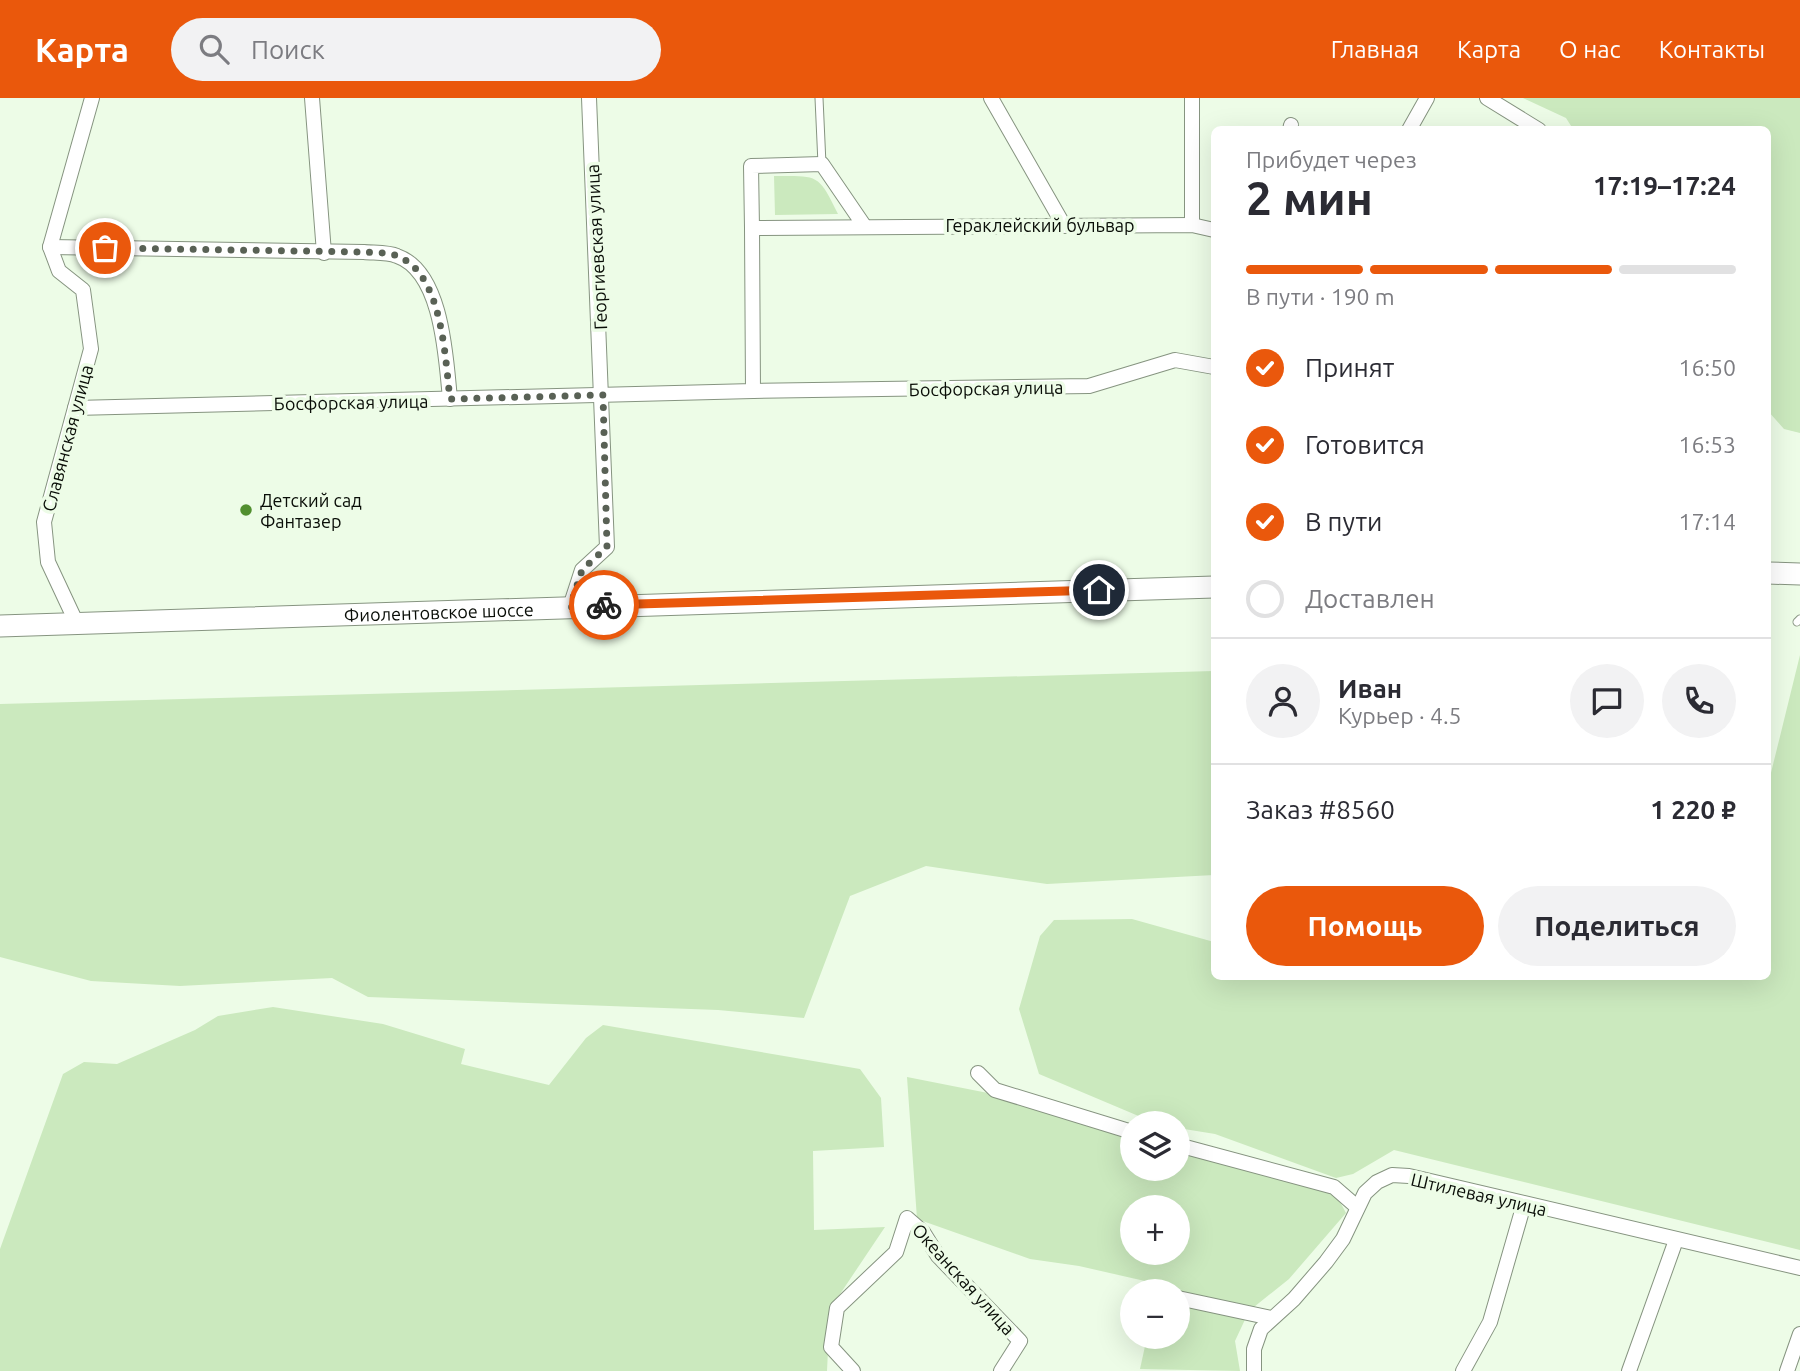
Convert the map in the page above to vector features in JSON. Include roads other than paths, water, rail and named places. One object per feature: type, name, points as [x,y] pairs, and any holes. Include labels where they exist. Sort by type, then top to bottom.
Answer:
[{"type":"main road","points":[[1771,573],[1800,574]]},
{"type":"main road","name":"Фиолентовское шоссе","points":[[0,626],[1211,587]]},
{"type":"street","points":[[92,98],[50,247],[364,252],[398,256],[420,275],[440,315],[450,399]]},
{"type":"street","points":[[312,98],[324,253]]},
{"type":"street","name":"Георгиевская улица","points":[[570,607],[582,570],[607,547],[589,98]]},
{"type":"street","points":[[991,98],[1063,225]]},
{"type":"street","points":[[1192,98],[1192,225]]},
{"type":"street","points":[[1411,126],[1427,98]]},
{"type":"street","points":[[1488,98],[1533,126]]},
{"type":"street","points":[[753,391],[751,166],[822,164],[865,227]]},
{"type":"street","name":"Гераклейский бульвар","points":[[752,228],[1192,225],[1211,229]]},
{"type":"street","name":"Славянская улица","points":[[50,247],[59,271],[83,290],[91,349],[44,522],[48,562],[77,624]]},
{"type":"street","name":"Босфорская улица","points":[[75,408],[753,391],[1089,386],[1175,360],[1211,366]]},
{"type":"street","points":[[978,1073],[995,1090],[1120,1128]]},
{"type":"street","points":[[1190,1148],[1335,1187],[1357,1207],[1343,1239],[1326,1262],[1294,1299],[1261,1329],[1254,1349],[1254,1371]]},
{"type":"street","name":"Штилевая улица","points":[[1357,1207],[1377,1182],[1392,1175],[1800,1268]]},
{"type":"street","points":[[1463,1371],[1490,1322],[1524,1204]]},
{"type":"street","name":"Океанская улица","points":[[853,1371],[831,1347],[837,1308],[897,1252],[907,1218],[923,1232],[938,1256],[1020,1341],[1001,1371]]},
{"type":"street","points":[[1629,1371],[1676,1240]]},
{"type":"street","points":[[1190,1301],[1271,1318]]},
{"type":"street","points":[[1787,1371],[1800,1334]]},
{"type":"lane","points":[[819,98],[822,164]]},
{"type":"place","name":"Детский сад Фантазер","points":[[246,510]]}]
